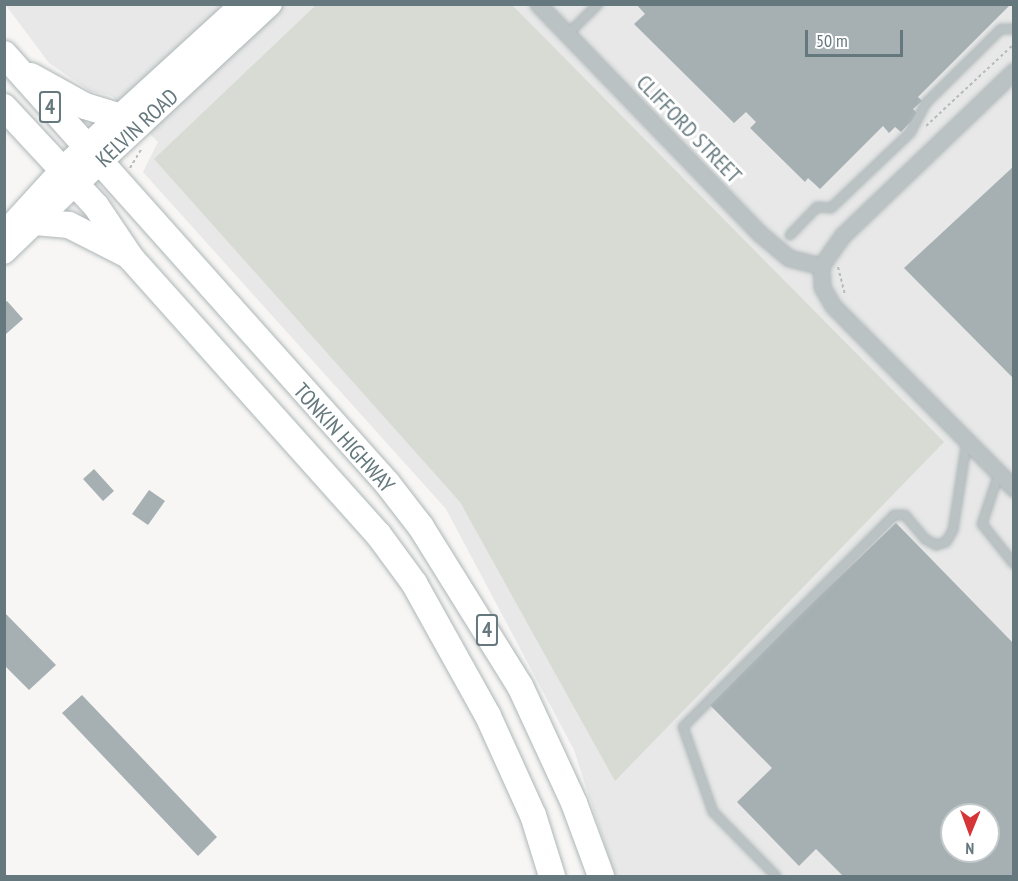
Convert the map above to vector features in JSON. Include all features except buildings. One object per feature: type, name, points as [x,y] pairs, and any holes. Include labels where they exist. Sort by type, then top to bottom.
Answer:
[{"type":"highway","points":[[10,60],[85,106],[118,116]]},
{"type":"highway","name":"TONKIN HIGHWAY","points":[[10,60],[387,483],[421,527],[520,686],[574,803],[602,876]]},
{"type":"highway","name":"TONKIN HIGHWAY","points":[[4,107],[96,206],[131,258],[370,525],[414,583],[488,716],[533,815],[552,876]]},
{"type":"highway","points":[[34,222],[69,225],[131,258]]},
{"type":"main road","name":"KELVIN ROAD","points":[[93,154],[118,116],[243,4]]},
{"type":"main road","name":"KELVIN ROAD","points":[[4,232],[270,4]]},
{"type":"main road","name":"KELVIN ROAD","points":[[4,253],[34,222],[68,178]]},
{"type":"street","name":"CLIFFORD STREET","points":[[538,4],[759,233],[789,258],[821,267]]},
{"type":"street","points":[[1014,71],[843,235],[821,267],[822,287],[833,306],[1014,488]]},
{"type":"lane","points":[[567,35],[598,4]]},
{"type":"lane","points":[[790,235],[817,207],[831,208],[910,133],[926,103],[1001,29],[1014,29]]},
{"type":"lane","points":[[776,876],[713,812],[683,727],[894,515],[905,515],[925,539],[936,545],[946,542],[953,530],[967,441]]},
{"type":"lane","points":[[999,473],[982,524],[1014,564]]},
{"type":"path","points":[[842,257],[839,282],[846,299]]},
{"type":"shaded area","points":[[5,4],[1013,5],[1013,876],[615,876],[574,750],[446,509],[143,172],[158,142],[112,96],[90,91],[49,63]]},
{"type":"shaded area","points":[[316,5],[512,5],[944,442],[615,781],[460,502],[154,159]]}]
